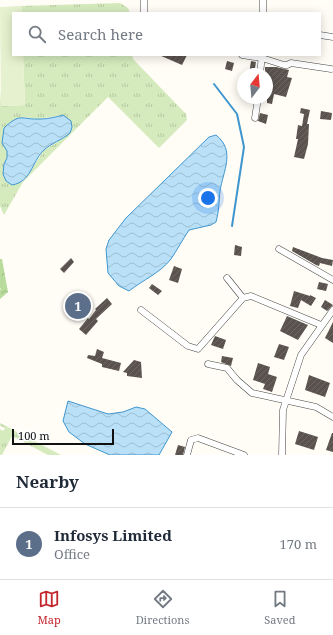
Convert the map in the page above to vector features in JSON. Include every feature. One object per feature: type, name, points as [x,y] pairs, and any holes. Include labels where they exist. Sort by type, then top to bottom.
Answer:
[{"type":"street","points":[[144,0],[144,12]]},
{"type":"street","points":[[263,0],[263,12]]},
{"type":"street","points":[[321,35],[333,37]]},
{"type":"street","points":[[252,56],[262,57],[287,66],[291,63],[331,69]]},
{"type":"street","points":[[261,68],[262,57]]},
{"type":"street","points":[[255,118],[257,104]]},
{"type":"street","points":[[280,249],[333,280]]},
{"type":"street","points":[[227,278],[243,298]]},
{"type":"street","points":[[141,310],[188,346],[198,349],[243,298],[251,296],[321,325]]},
{"type":"street","points":[[282,455],[283,410],[301,355],[333,310]]},
{"type":"street","points":[[326,319],[333,321]]},
{"type":"street","points":[[208,364],[227,368],[236,380],[252,393],[316,407],[333,417]]},
{"type":"street","points":[[187,455],[191,440],[198,438],[244,455]]},
{"type":"green space","points":[[120,3],[128,8],[130,12],[22,12],[22,6]]},
{"type":"green space","points":[[22,6],[22,12],[12,12],[12,56],[23,56],[25,105],[1,106],[0,7]]},
{"type":"green space","points":[[23,56],[132,56],[133,59],[186,114],[187,120],[159,148],[108,97],[23,182],[4,215],[0,206],[0,89],[1,106],[25,105]],"holes":[[[63,115],[65,137],[44,150],[22,182],[6,181],[3,174],[7,151],[2,143],[23,117],[39,119]]]},
{"type":"green space","points":[[0,259],[2,259],[8,292],[0,299],[1,289]]},
{"type":"green space","points":[[0,423],[61,455],[48,455],[12,436],[2,455],[0,455],[0,429],[3,431],[5,428],[0,426]]},
{"type":"water","points":[[63,115],[71,121],[72,127],[70,133],[49,146],[39,155],[27,176],[23,180],[12,185],[6,181],[3,174],[4,164],[7,158],[7,151],[2,143],[4,128],[18,118],[44,119]]},
{"type":"water","points":[[216,135],[222,141],[225,148],[227,162],[220,191],[216,222],[211,225],[189,230],[167,264],[129,291],[119,286],[108,273],[106,249],[109,240],[126,218],[209,137]]},
{"type":"water","points":[[68,401],[108,414],[123,412],[136,407],[145,409],[172,432],[159,455],[110,455],[85,444],[69,432],[63,421]]},
{"type":"building","points":[[161,56],[186,56],[182,65]]},
{"type":"building","points":[[227,61],[234,63],[232,71],[225,69]]},
{"type":"building","points":[[251,61],[256,62],[255,68],[250,68]]},
{"type":"building","points":[[276,67],[289,70],[287,77],[292,78],[286,97],[274,94],[273,99],[273,68],[265,68]]},
{"type":"building","points":[[301,108],[310,110],[307,124],[309,124],[308,144],[304,159],[294,157],[298,139],[296,139],[298,125],[302,126],[304,114],[300,113]]},
{"type":"building","points":[[321,111],[332,113],[331,120],[320,119]]},
{"type":"building","points":[[260,113],[268,115],[266,124],[258,121]]},
{"type":"building","points":[[235,245],[242,247],[241,256],[234,255]]},
{"type":"building","points":[[293,247],[322,258],[333,260],[332,266],[320,263],[319,266],[316,265],[292,251]]},
{"type":"building","points":[[71,258],[74,262],[64,273],[60,269]]},
{"type":"building","points":[[174,266],[182,269],[178,283],[169,280]]},
{"type":"building","points":[[319,282],[328,284],[326,291],[317,289]]},
{"type":"building","points":[[152,284],[162,291],[158,295],[149,288]]},
{"type":"building","points":[[294,291],[316,298],[311,306],[301,300],[298,308],[290,306]]},
{"type":"building","points":[[107,298],[112,304],[96,319],[98,321],[86,335],[79,329],[88,318],[89,319],[96,310],[95,309]]},
{"type":"building","points":[[325,300],[333,305],[327,311],[321,307]]},
{"type":"building","points":[[287,316],[308,325],[298,340],[280,331]]},
{"type":"building","points":[[333,322],[333,343],[325,338]]},
{"type":"building","points":[[215,336],[226,340],[223,349],[211,345]]},
{"type":"building","points":[[279,344],[289,347],[284,360],[274,357]]},
{"type":"building","points":[[97,349],[104,352],[102,358],[121,363],[119,371],[102,367],[102,364],[87,358],[88,355],[95,356]]},
{"type":"building","points":[[222,356],[233,358],[231,366],[221,362]]},
{"type":"building","points":[[134,360],[141,362],[142,378],[127,376],[127,373],[123,372]]},
{"type":"building","points":[[258,363],[270,367],[268,374],[277,377],[272,392],[263,389],[265,384],[253,380]]},
{"type":"building","points":[[309,375],[330,383],[325,397],[305,390]]},
{"type":"building","points":[[299,431],[318,437],[314,450],[295,444]]},
{"type":"building","points":[[333,433],[333,452],[326,450]]},
{"type":"building","points":[[178,445],[185,447],[183,455],[175,455]]},
{"type":"waterway","points":[[214,84],[237,114],[244,147],[232,226]]},
{"type":"place","name":"Infosys Limited","points":[[78,306]]}]
